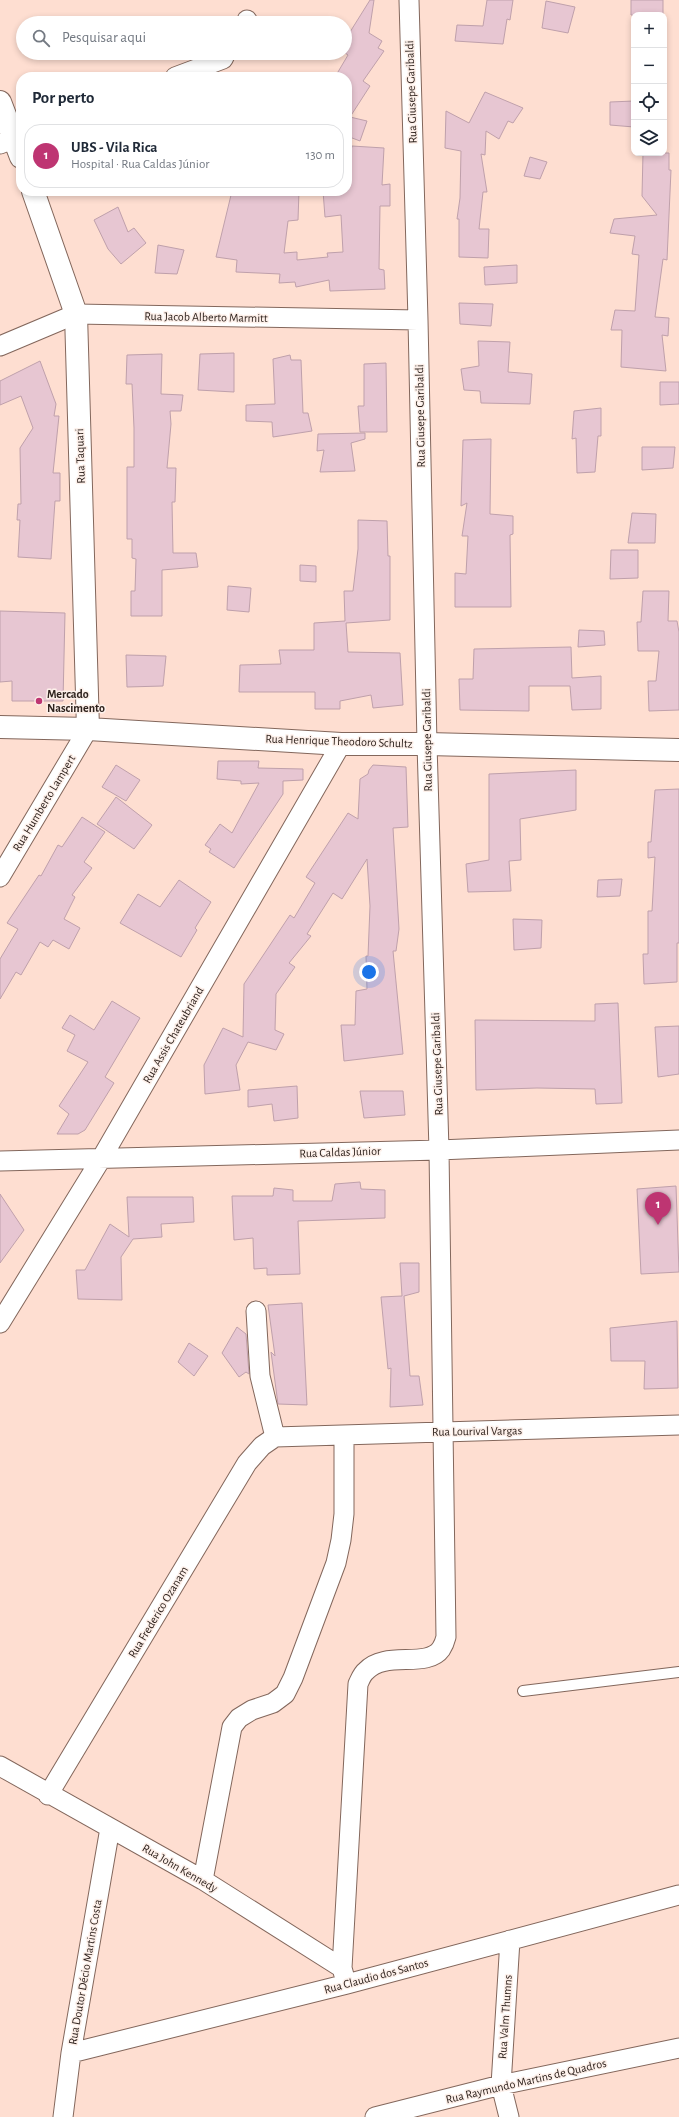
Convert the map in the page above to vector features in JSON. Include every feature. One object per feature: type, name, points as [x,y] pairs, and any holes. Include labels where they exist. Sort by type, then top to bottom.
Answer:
[{"type":"street","name":"Rua Giusepe Garibaldi","points":[[345,1976],[358,1684],[365,1671],[376,1663],[388,1660],[430,1658],[441,1650],[446,1637],[439,1150],[427,744],[418,320],[409,0]]},
{"type":"street","points":[[188,72],[220,60]]},
{"type":"street","points":[[0,102],[14,144]]},
{"type":"street","name":"Rua Taquari","points":[[35,196],[76,314],[88,729]]},
{"type":"street","name":"Rua Jacob Alberto Marmitt","points":[[0,346],[76,314],[418,320]]},
{"type":"street","name":"Rua Henrique Theodoro Schultz","points":[[0,727],[88,729],[341,744],[427,744],[679,750]]},
{"type":"street","name":"Rua Humberto Lampert","points":[[0,877],[88,729]]},
{"type":"street","name":"Rua Assis Chateubriand","points":[[0,1323],[101,1159],[341,744]]},
{"type":"street","name":"Rua Caldas Júnior","points":[[0,1161],[439,1150],[679,1140]]},
{"type":"street","points":[[256,1311],[260,1376],[275,1437]]},
{"type":"street","name":"Rua Lourival Vargas","points":[[275,1437],[679,1425]]},
{"type":"street","points":[[203,1880],[232,1727],[239,1718],[252,1710],[273,1703],[285,1694],[293,1678],[336,1563],[341,1540],[344,1514],[344,1435]]},
{"type":"street","name":"Rua Frederico Ozanam","points":[[48,1794],[247,1463],[262,1446],[275,1437]]},
{"type":"street","name":"Rua John Kennedy","points":[[0,1766],[203,1880],[345,1976]]},
{"type":"street","name":"Rua Doutor Décio Martins Costa","points":[[63,2117],[71,2053],[110,1828]]},
{"type":"street","name":"Rua Claudio dos Santos","points":[[71,2053],[345,1976],[510,1940],[679,1895]]},
{"type":"street","name":"Rua Valm Thumns","points":[[509,2117],[501,2085],[510,1940]]},
{"type":"street","name":"Rua Raymundo Martins de Quadros","points":[[374,2117],[501,2085],[679,2048]]},
{"type":"lane","points":[[523,1691],[679,1672]]},
{"type":"building","points":[[370,0],[374,0],[369,33],[382,41],[378,48],[384,51],[363,81],[370,86],[352,114],[352,72],[338,72],[345,60],[352,60],[352,29]]},
{"type":"building","points":[[487,0],[513,0],[510,20],[507,19],[503,44],[455,41],[457,25],[483,26]]},
{"type":"building","points":[[631,0],[663,0],[663,12],[631,12]]},
{"type":"building","points":[[546,1],[575,7],[568,33],[542,28]]},
{"type":"building","points":[[485,92],[523,108],[513,123],[508,121],[499,139],[486,131],[485,155],[481,154],[487,192],[483,192],[479,229],[489,229],[488,258],[459,257],[459,219],[457,219],[460,198],[461,151],[445,148],[446,111],[469,123]]},
{"type":"building","points":[[631,101],[631,127],[610,125],[610,102]]},
{"type":"building","points":[[352,117],[367,121],[360,141],[352,138]]},
{"type":"building","points":[[352,146],[384,148],[382,185],[390,184],[390,206],[380,206],[379,269],[384,270],[385,289],[330,291],[329,280],[296,287],[295,282],[279,283],[280,274],[236,272],[237,260],[216,257],[231,196],[299,196],[298,220],[288,221],[284,253],[297,252],[297,260],[328,257],[327,253],[343,252],[341,215],[325,217],[323,196],[352,196]]},
{"type":"building","points":[[667,153],[669,153],[669,170],[671,170],[667,260],[663,259],[655,317],[669,318],[668,336],[662,335],[666,371],[621,367],[622,330],[611,330],[615,310],[635,311],[639,255],[632,254],[635,236],[610,233],[614,219],[657,215],[642,196],[643,156],[667,156]]},
{"type":"building","points":[[530,157],[547,162],[540,179],[524,176]]},
{"type":"building","points":[[118,207],[128,232],[134,228],[146,243],[121,264],[108,249],[94,220]]},
{"type":"building","points":[[158,245],[184,250],[177,274],[155,273]]},
{"type":"building","points":[[517,265],[517,283],[485,285],[484,267]]},
{"type":"building","points":[[459,303],[493,304],[491,326],[460,324]]},
{"type":"building","points":[[478,341],[510,342],[508,372],[532,374],[530,404],[481,403],[480,391],[464,390],[461,369],[479,366]]},
{"type":"building","points":[[234,353],[234,392],[198,390],[200,354]]},
{"type":"building","points":[[162,354],[161,394],[183,395],[181,411],[170,411],[171,424],[167,468],[176,468],[175,502],[172,502],[173,553],[196,553],[198,567],[162,570],[162,616],[131,616],[131,591],[135,591],[136,559],[132,558],[132,539],[127,539],[127,467],[134,467],[134,428],[132,384],[126,384],[127,355]]},
{"type":"building","points":[[290,355],[291,360],[301,360],[303,413],[308,413],[312,431],[273,437],[272,422],[246,421],[246,405],[275,404],[273,359]]},
{"type":"building","points":[[40,361],[56,404],[54,416],[59,416],[53,473],[60,473],[60,501],[55,501],[51,559],[18,557],[20,520],[17,520],[18,504],[21,504],[20,448],[33,428],[21,396],[0,405],[0,381]]},
{"type":"building","points":[[386,363],[387,432],[360,432],[358,406],[364,406],[364,364]]},
{"type":"building","points":[[660,382],[679,382],[679,404],[660,405]]},
{"type":"building","points":[[601,408],[601,436],[598,436],[595,472],[577,473],[576,438],[572,439],[574,411]]},
{"type":"building","points":[[365,433],[365,439],[351,443],[355,471],[320,472],[324,450],[317,451],[318,434]]},
{"type":"building","points":[[491,439],[490,514],[513,516],[513,534],[510,535],[511,607],[455,607],[455,573],[466,574],[468,536],[462,536],[467,503],[461,506],[463,440]]},
{"type":"building","points":[[642,447],[675,447],[673,468],[642,470]]},
{"type":"building","points":[[632,513],[656,514],[655,543],[628,543]]},
{"type":"building","points":[[358,520],[387,521],[388,556],[390,556],[390,620],[346,623],[348,652],[400,653],[403,705],[373,708],[371,695],[340,701],[340,709],[315,709],[315,692],[239,692],[240,665],[281,664],[279,650],[314,650],[314,623],[345,621],[344,591],[353,591],[358,549]]},
{"type":"building","points":[[611,550],[638,550],[638,578],[610,579]]},
{"type":"building","points":[[300,565],[316,566],[316,582],[300,581]]},
{"type":"building","points":[[228,586],[251,588],[249,612],[227,610]]},
{"type":"building","points":[[643,591],[669,591],[668,621],[677,621],[679,632],[679,710],[649,711],[648,681],[656,681],[659,651],[638,651],[637,622],[641,622]]},
{"type":"building","points":[[0,611],[65,613],[63,701],[12,701],[12,681],[0,682]]},
{"type":"building","points":[[579,630],[604,631],[605,645],[578,647]]},
{"type":"building","points":[[571,647],[572,678],[601,676],[601,709],[572,710],[570,686],[529,686],[529,711],[460,710],[459,679],[473,679],[474,649]]},
{"type":"building","points":[[126,655],[166,656],[163,686],[127,687]]},
{"type":"building","points":[[218,761],[259,761],[258,768],[303,769],[303,780],[283,781],[283,794],[234,868],[209,852],[211,849],[205,845],[220,824],[232,833],[259,783],[241,784],[241,781],[217,779]]},
{"type":"building","points":[[116,765],[140,780],[126,801],[102,787]]},
{"type":"building","points":[[373,765],[406,767],[408,827],[393,828],[399,929],[396,951],[393,951],[403,1054],[344,1061],[341,1025],[355,1025],[356,991],[367,989],[366,956],[368,956],[370,906],[367,859],[342,899],[333,893],[307,934],[311,936],[289,963],[295,967],[276,994],[275,1030],[284,1034],[276,1050],[248,1042],[236,1065],[240,1090],[205,1094],[204,1065],[223,1028],[243,1037],[244,984],[290,915],[294,918],[315,883],[306,877],[348,813],[358,819],[360,779],[368,774]]},
{"type":"building","points":[[576,770],[576,810],[520,819],[521,860],[509,861],[511,891],[468,892],[466,864],[489,860],[489,774]]},
{"type":"building","points":[[679,789],[679,943],[677,943],[677,982],[644,984],[643,954],[648,954],[648,911],[652,911],[655,857],[648,858],[648,842],[651,842],[655,790]]},
{"type":"building","points":[[116,797],[152,825],[134,849],[97,824]]},
{"type":"building","points":[[82,817],[105,832],[84,862],[92,868],[72,895],[75,897],[64,919],[80,928],[69,949],[53,940],[48,947],[40,942],[21,975],[16,972],[0,999],[0,959],[18,929],[7,923],[39,875],[41,876],[58,845],[62,847]]},
{"type":"building","points":[[622,879],[620,896],[597,897],[598,880]]},
{"type":"building","points":[[179,880],[211,902],[195,928],[197,930],[181,957],[120,923],[138,894],[160,907]]},
{"type":"building","points":[[513,919],[542,920],[541,948],[514,950]]},
{"type":"building","points":[[112,1001],[140,1018],[105,1077],[114,1083],[85,1130],[78,1134],[57,1134],[69,1114],[59,1106],[88,1062],[67,1051],[75,1035],[62,1028],[70,1015],[94,1030]]},
{"type":"building","points":[[618,1003],[622,1103],[596,1104],[595,1089],[537,1088],[476,1090],[475,1020],[595,1021],[595,1004]]},
{"type":"building","points":[[679,1026],[679,1074],[658,1077],[655,1027]]},
{"type":"building","points":[[297,1086],[298,1118],[274,1121],[272,1104],[248,1107],[248,1090]]},
{"type":"building","points":[[360,1091],[403,1091],[405,1115],[364,1118]]},
{"type":"building","points":[[360,1182],[361,1189],[385,1190],[385,1218],[298,1221],[300,1274],[267,1275],[267,1268],[254,1269],[253,1238],[234,1240],[232,1196],[273,1196],[274,1188],[293,1190],[293,1201],[332,1201],[335,1184]]},
{"type":"building","points":[[676,1186],[679,1272],[641,1274],[637,1189]]},
{"type":"building","points":[[0,1194],[24,1230],[0,1263]]},
{"type":"building","points":[[127,1197],[193,1197],[194,1222],[161,1224],[162,1237],[133,1239],[121,1257],[122,1300],[78,1299],[76,1270],[85,1270],[110,1224],[129,1237]]},
{"type":"building","points":[[400,1263],[419,1263],[419,1292],[404,1296],[410,1376],[419,1376],[423,1405],[390,1407],[391,1368],[388,1369],[381,1297],[402,1296]]},
{"type":"building","points":[[302,1303],[307,1405],[278,1404],[271,1352],[275,1356],[268,1305]]},
{"type":"building","points":[[677,1321],[678,1388],[644,1389],[645,1361],[611,1361],[610,1328]]},
{"type":"building","points":[[237,1327],[246,1334],[249,1374],[246,1372],[239,1377],[222,1353]]},
{"type":"building","points":[[189,1343],[208,1356],[194,1376],[178,1362]]},
{"type":"place","name":"Mercado Nascimento","points":[[39,701]]},
{"type":"place","name":"UBS - Vila Rica","points":[[658,1225]]}]
